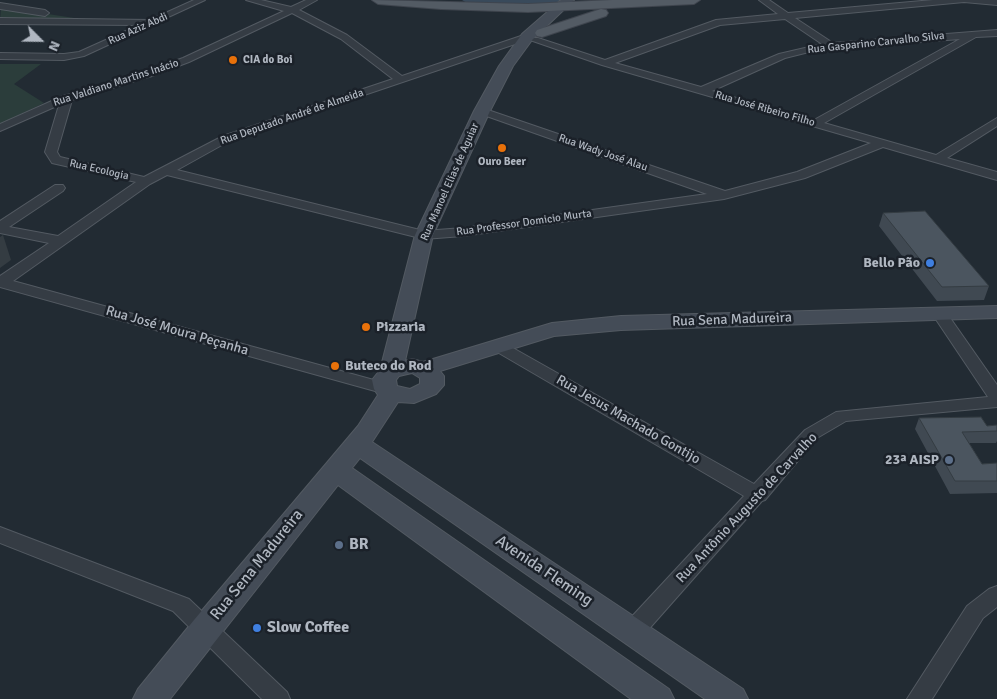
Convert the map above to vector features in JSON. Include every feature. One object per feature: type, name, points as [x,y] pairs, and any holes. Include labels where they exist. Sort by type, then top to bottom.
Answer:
[{"type":"main road","points":[[378,0],[441,6],[562,6],[694,0]]},
{"type":"main road","points":[[534,37],[627,4]]},
{"type":"main road","name":"Rua Manoel Elias de Aguiar","points":[[534,37],[562,6]]},
{"type":"main road","name":"Rua Manoel Elias de Aguiar","points":[[406,381],[401,334],[424,235],[482,112],[506,66],[562,6]]},
{"type":"main road","name":"Rua Sena Madureira","points":[[150,699],[204,629],[362,438],[406,381],[471,355],[552,330],[622,324],[997,312]]},
{"type":"main road","name":"Avenida Fleming","points":[[362,438],[632,632],[731,699]]},
{"type":"main road","points":[[335,469],[657,699]]},
{"type":"street","name":"Rua Aziz Abdi","points":[[0,56],[73,56],[87,52],[201,0]]},
{"type":"street","points":[[250,0],[292,10],[344,37],[401,80]]},
{"type":"street","name":"Rua Valdiano Martins Inácio","points":[[0,128],[67,98],[170,67],[313,0]]},
{"type":"street","points":[[763,0],[831,46]]},
{"type":"street","points":[[605,63],[718,22],[961,0]]},
{"type":"street","points":[[967,0],[997,2]]},
{"type":"street","points":[[0,7],[108,22]]},
{"type":"street","points":[[0,21],[154,22]]},
{"type":"street","name":"Rua Gasparino Carvalho Silva","points":[[702,91],[782,56],[831,46],[997,33]]},
{"type":"street","points":[[814,124],[976,34]]},
{"type":"street","name":"Rua José Ribeiro Filho","points":[[534,37],[605,63],[997,176]]},
{"type":"street","name":"Rua Deputado André de Almeida","points":[[1,283],[146,181],[227,138],[534,37]]},
{"type":"street","name":"Rua Ecologia","points":[[67,98],[51,152],[56,160],[146,181]]},
{"type":"street","name":"Rua Wady José Alau","points":[[482,112],[724,195]]},
{"type":"street","points":[[937,159],[997,121]]},
{"type":"street","name":"Rua Professor Domicio Murta","points":[[164,170],[424,235],[463,232],[724,195],[801,175],[882,143]]},
{"type":"street","points":[[0,228],[59,188]]},
{"type":"street","points":[[0,228],[61,241]]},
{"type":"street","name":"Rua José Moura Peçanha","points":[[1,283],[353,380],[406,381]]},
{"type":"street","points":[[941,315],[997,398]]},
{"type":"street","name":"Rua Jesus Machado Gontijo","points":[[498,346],[758,495]]},
{"type":"street","name":"Rua Antônio Augusto de Carvalho","points":[[632,632],[758,495],[811,434],[842,416],[997,402]]},
{"type":"street","points":[[0,535],[180,605],[278,699]]},
{"type":"street","points":[[918,699],[974,612],[997,595]]},
{"type":"shaded area","points":[[1,7],[108,23],[0,21]]},
{"type":"shaded area","points":[[0,64],[41,64],[14,84],[44,103],[0,124]]},
{"type":"building","points":[[925,211],[989,286],[942,287],[883,213]]},
{"type":"building","points":[[981,417],[987,426],[997,425],[997,431],[962,432],[982,464],[997,463],[997,481],[955,481],[919,418]]},
{"type":"waterway","points":[[467,0],[556,1]]},
{"type":"place","name":"CIA do Boi","points":[[233,60]]},
{"type":"place","name":"Ouro Beer","points":[[502,148]]},
{"type":"place","name":"Bello Pão","points":[[930,263]]},
{"type":"place","name":"Pizzaria","points":[[366,327]]},
{"type":"place","name":"Buteco do Rod","points":[[335,366]]},
{"type":"place","name":"23ª AISP","points":[[949,460]]},
{"type":"place","name":"BR","points":[[339,545]]},
{"type":"place","name":"Slow Coffee","points":[[257,628]]}]
